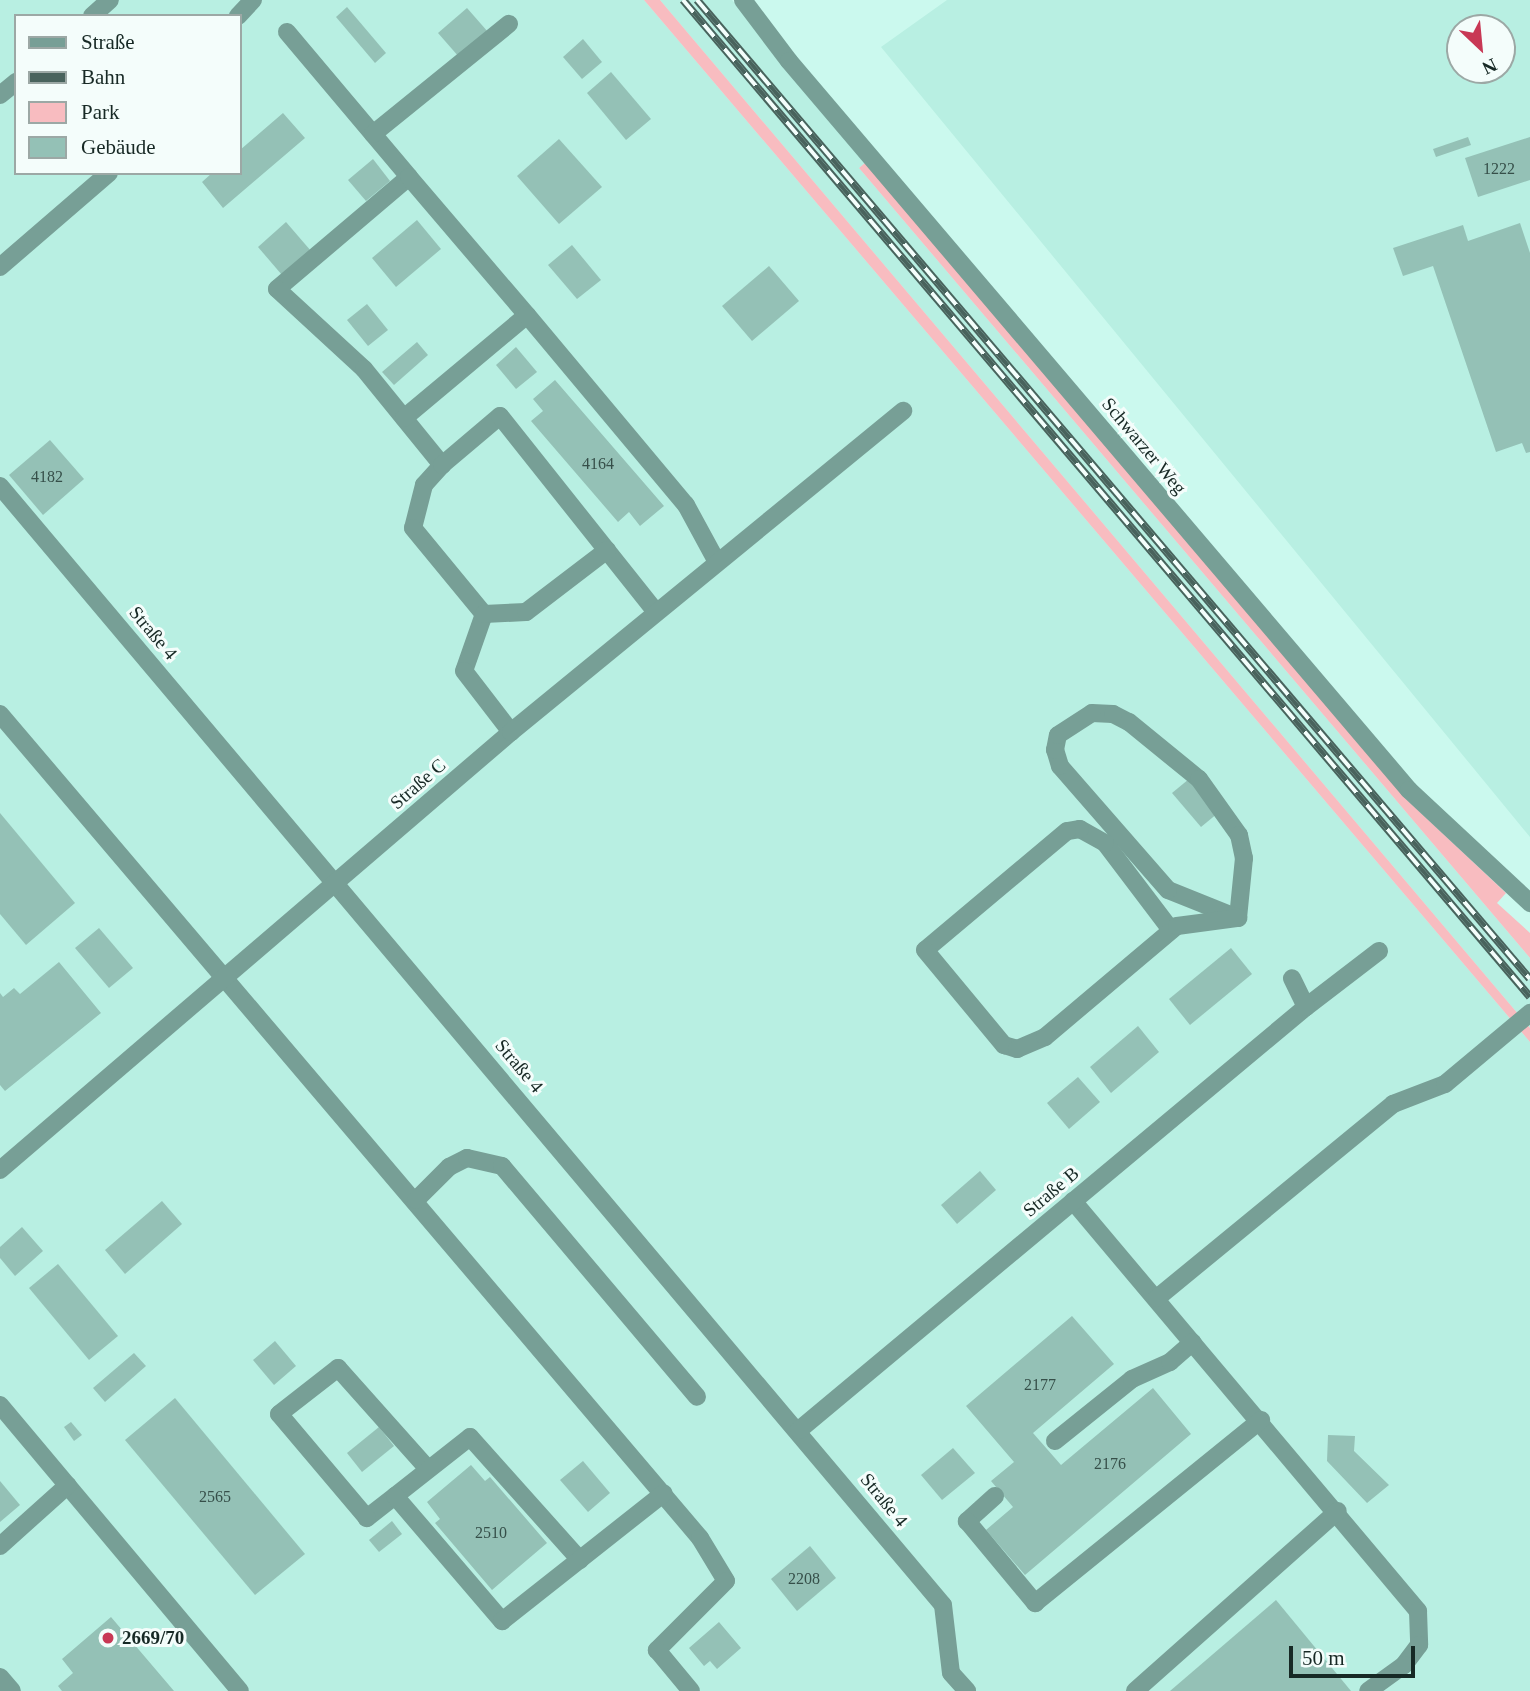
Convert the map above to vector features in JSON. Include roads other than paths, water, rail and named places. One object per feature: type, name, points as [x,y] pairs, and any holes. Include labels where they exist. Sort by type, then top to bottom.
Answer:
[{"type":"street","points":[[94,14],[110,0]]},
{"type":"street","points":[[241,14],[253,0]]},
{"type":"street","name":"Schwarzer Weg","points":[[743,0],[789,61],[1409,790],[1530,903]]},
{"type":"street","points":[[373,134],[509,24]]},
{"type":"street","points":[[287,32],[687,505],[717,562]]},
{"type":"street","points":[[0,95],[14,84]]},
{"type":"street","points":[[0,267],[107,175]]},
{"type":"street","points":[[409,177],[277,289],[364,369],[442,464]]},
{"type":"street","points":[[404,418],[527,315]]},
{"type":"street","name":"Straße C","points":[[0,1170],[511,732],[869,436],[903,411]]},
{"type":"street","points":[[484,614],[413,528],[424,485],[442,464],[500,416],[656,612]]},
{"type":"street","name":"Straße 4","points":[[0,486],[337,881],[943,1605],[951,1673],[967,1691]]},
{"type":"street","points":[[484,614],[526,612],[607,550]]},
{"type":"street","points":[[484,614],[464,671],[511,732]]},
{"type":"street","points":[[1092,713],[1113,714],[1199,779],[1240,835],[1244,858],[1238,918],[1197,904],[1151,874],[1060,766],[1055,750],[1059,735],[1069,724],[1092,713]]},
{"type":"street","points":[[0,714],[664,1493],[726,1581],[657,1650],[691,1691]]},
{"type":"street","points":[[1171,930],[1105,843],[1080,829],[1066,831],[925,950],[1004,1045],[1017,1049],[1045,1037],[1171,930],[1238,918]]},
{"type":"street","name":"Straße B","points":[[799,1430],[1306,1007],[1380,951]]},
{"type":"street","points":[[1292,978],[1306,1007]]},
{"type":"street","points":[[1157,1298],[1393,1104],[1445,1084],[1530,1013]]},
{"type":"street","points":[[416,1200],[449,1167],[467,1158],[502,1166],[697,1397]]},
{"type":"street","points":[[1073,1201],[1338,1511],[1411,1601],[1421,1627],[1419,1645],[1404,1665],[1368,1691]]},
{"type":"street","points":[[1055,1440],[1132,1378],[1170,1362],[1193,1342]]},
{"type":"street","points":[[427,1468],[338,1368],[279,1414],[368,1518],[427,1468],[470,1437],[580,1560]]},
{"type":"street","points":[[0,1405],[240,1691]]},
{"type":"street","points":[[995,1496],[967,1521],[1034,1603],[1261,1420]]},
{"type":"street","points":[[0,1546],[68,1485]]},
{"type":"street","points":[[395,1496],[502,1621],[664,1493]]},
{"type":"street","points":[[1135,1691],[1338,1511]]},
{"type":"street","points":[[0,1676],[12,1691]]},
{"type":"railway","points":[[683,0],[1530,997]]},
{"type":"railway","points":[[697,0],[1530,979]]},
{"type":"place","name":"2669/70","points":[[108,1638]]}]
